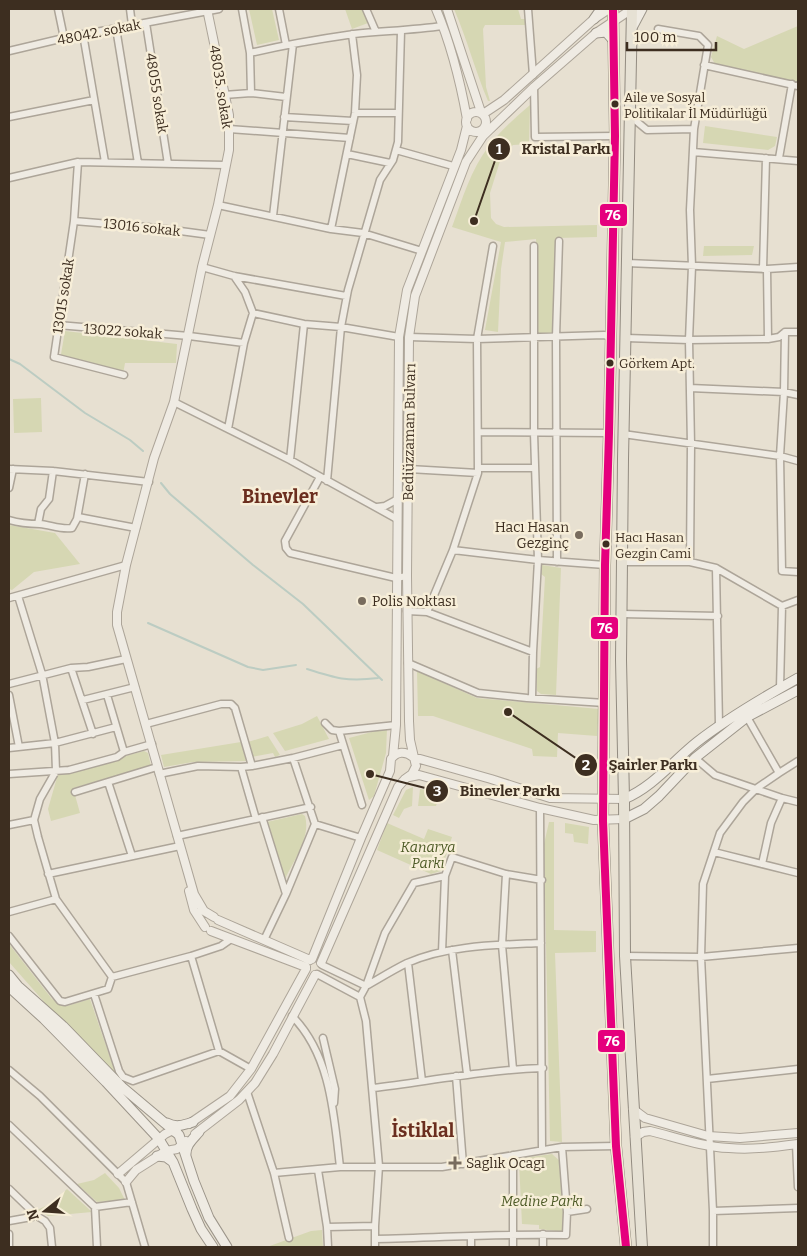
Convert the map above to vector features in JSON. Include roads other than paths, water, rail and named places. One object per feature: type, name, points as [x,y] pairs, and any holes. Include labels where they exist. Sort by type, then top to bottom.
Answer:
[{"type":"main road","points":[[594,19],[601,9]]},
{"type":"main road","points":[[611,9],[613,21],[615,136],[605,565],[603,821],[616,1146],[626,1247]]},
{"type":"main road","points":[[632,9],[623,434],[621,660],[625,956],[642,1247]]},
{"type":"main road","points":[[632,36],[634,22],[642,9]]},
{"type":"main road","points":[[596,33],[606,32],[613,40]]},
{"type":"main road","points":[[624,799],[640,791],[719,725],[798,678]]},
{"type":"main road","points":[[624,819],[638,812],[659,796],[695,758],[747,717],[798,690]]},
{"type":"main road","points":[[624,777],[630,788],[635,792],[640,791]]},
{"type":"main road","points":[[624,834],[638,812]]},
{"type":"main road","points":[[9,975],[18,986],[63,1026],[122,1087],[177,1133],[209,1218],[227,1247]]},
{"type":"main road","points":[[9,987],[44,1019],[159,1139],[173,1162],[195,1216],[212,1247]]},
{"type":"main road","points":[[163,1121],[172,1126],[193,1122]]},
{"type":"main road","points":[[151,1146],[152,1132]]},
{"type":"main road","points":[[186,1158],[186,1150],[189,1143],[199,1132]]},
{"type":"main road","points":[[157,1156],[166,1157],[173,1162]]},
{"type":"street","points":[[58,9],[64,38]]},
{"type":"street","points":[[130,9],[132,25]]},
{"type":"street","name":"48042. sokak","points":[[9,51],[83,34],[219,9]]},
{"type":"street","points":[[242,9],[250,53],[251,93]]},
{"type":"street","points":[[273,216],[284,133],[290,44],[280,9]]},
{"type":"street","points":[[366,9],[376,32]]},
{"type":"street","name":"Bediüzzaman Bulvarı","points":[[393,756],[396,725],[399,337],[405,294],[453,166],[461,150],[467,122],[460,82],[436,9]]},
{"type":"street","points":[[447,9],[482,113],[489,126],[474,132],[467,122],[473,112],[482,113],[504,100],[594,19],[611,9]]},
{"type":"street","points":[[528,9],[533,75]]},
{"type":"street","name":"Bediüzzaman Bulvarı","points":[[413,757],[408,721],[407,576],[410,337],[412,306],[418,285],[466,162],[489,126],[596,33],[632,9]]},
{"type":"street","name":"48035. sokak","points":[[183,855],[118,633],[117,618],[126,565],[159,444],[174,402],[229,150],[229,115],[207,10]]},
{"type":"street","name":"48055 sokak","points":[[146,22],[168,164]]},
{"type":"street","points":[[250,53],[290,44],[352,34],[443,26]]},
{"type":"street","points":[[116,28],[138,163]]},
{"type":"street","points":[[658,29],[699,36],[708,45],[694,129],[690,210],[692,266],[689,340],[691,444],[690,562]]},
{"type":"street","points":[[327,481],[340,326],[346,296],[380,180],[396,150],[401,31]]},
{"type":"street","points":[[83,34],[105,162]]},
{"type":"street","points":[[331,229],[355,113],[357,74],[352,34]]},
{"type":"street","points":[[704,65],[795,85],[779,158]]},
{"type":"street","points":[[534,87],[535,141],[615,136]]},
{"type":"street","points":[[224,95],[251,93],[286,97]]},
{"type":"street","points":[[9,117],[94,100]]},
{"type":"street","points":[[355,113],[398,113]]},
{"type":"street","points":[[630,116],[647,130],[694,129]]},
{"type":"street","points":[[284,118],[353,121]]},
{"type":"street","points":[[229,129],[350,138]]},
{"type":"street","points":[[396,150],[453,166]]},
{"type":"street","points":[[693,152],[798,161]]},
{"type":"street","points":[[347,154],[390,164]]},
{"type":"street","points":[[766,158],[765,269],[768,339]]},
{"type":"street","points":[[9,178],[78,162],[225,165]]},
{"type":"street","name":"13015 sokak","points":[[78,162],[74,220],[54,357],[124,375]]},
{"type":"street","points":[[218,205],[363,234],[422,251]]},
{"type":"street","name":"13016 sokak","points":[[74,220],[210,235]]},
{"type":"street","points":[[556,562],[556,337],[559,241]]},
{"type":"street","points":[[427,612],[453,550],[478,470],[477,339],[493,246]]},
{"type":"street","points":[[532,698],[538,560],[534,433],[534,246]]},
{"type":"street","points":[[627,263],[765,269],[798,267]]},
{"type":"street","points":[[202,267],[234,276],[346,296]]},
{"type":"street","points":[[228,429],[244,343],[253,313],[245,292],[234,276]]},
{"type":"street","points":[[253,313],[304,324],[340,326],[399,337]]},
{"type":"street","points":[[290,460],[304,324]]},
{"type":"street","name":"13022 sokak","points":[[58,325],[189,336],[244,343]]},
{"type":"street","points":[[626,338],[689,340],[768,339],[779,337],[785,332],[798,332]]},
{"type":"street","points":[[785,332],[780,456],[782,571],[798,572]]},
{"type":"street","points":[[410,337],[477,339],[604,335],[611,337]]},
{"type":"street","points":[[690,388],[784,392],[798,395]]},
{"type":"street","points":[[174,402],[290,460],[377,507],[397,520]]},
{"type":"street","points":[[478,432],[609,433]]},
{"type":"street","points":[[623,434],[780,456],[798,461]]},
{"type":"street","points":[[409,469],[478,470],[535,468]]},
{"type":"street","points":[[9,488],[11,469],[85,474],[148,482]]},
{"type":"street","points":[[38,524],[42,509],[49,500],[53,471]]},
{"type":"street","points":[[9,520],[32,525],[38,524],[69,529],[75,524],[78,517],[85,474]]},
{"type":"street","points":[[320,477],[285,541],[287,550],[396,578],[407,576]]},
{"type":"street","points":[[377,507],[385,506],[398,500]]},
{"type":"street","points":[[78,517],[136,528]]},
{"type":"street","points":[[453,550],[556,562],[605,565]]},
{"type":"street","points":[[622,562],[690,562],[716,568],[782,606]]},
{"type":"street","points":[[9,598],[126,565]]},
{"type":"street","points":[[716,568],[719,725]]},
{"type":"street","points":[[18,596],[42,674],[56,743],[56,771],[40,799],[34,820],[38,837],[56,899],[112,977]]},
{"type":"street","points":[[782,606],[798,600]]},
{"type":"street","points":[[780,688],[782,606]]},
{"type":"street","points":[[408,611],[427,612],[533,652]]},
{"type":"street","points":[[622,614],[718,616]]},
{"type":"street","points":[[9,684],[42,674],[126,659]]},
{"type":"street","points":[[408,663],[478,693],[605,703]]},
{"type":"street","points":[[71,668],[83,700],[92,734]]},
{"type":"street","points":[[83,700],[135,687]]},
{"type":"street","points":[[107,695],[124,752]]},
{"type":"street","points":[[9,696],[11,718],[18,747]]},
{"type":"street","points":[[146,724],[229,703],[235,708],[252,766]]},
{"type":"street","points":[[747,717],[779,773]]},
{"type":"street","points":[[325,722],[332,730],[339,731],[396,725]]},
{"type":"street","points":[[9,748],[56,743],[116,727]]},
{"type":"street","points":[[339,731],[362,805]]},
{"type":"street","points":[[9,774],[69,770],[117,757],[124,752],[152,744]]},
{"type":"street","points":[[75,792],[158,770],[198,766],[252,766],[294,758],[344,745]]},
{"type":"street","points":[[118,1174],[168,1132],[177,1133],[230,1096],[251,1069],[308,964],[390,771],[389,763],[393,756],[405,752],[413,757],[550,798],[624,799]]},
{"type":"street","points":[[126,1182],[136,1170],[157,1156],[166,1151],[174,1151],[247,1092],[274,1054],[292,1016],[316,974],[321,970],[321,964],[398,787],[415,770],[416,766],[413,757]]},
{"type":"street","points":[[264,940],[286,894],[315,824],[294,758]]},
{"type":"street","points":[[695,758],[715,775],[798,802]]},
{"type":"street","points":[[713,1247],[713,1210],[701,957],[703,884],[720,833],[743,802],[757,788],[798,762]]},
{"type":"street","points":[[241,767],[286,894]]},
{"type":"street","points":[[390,771],[396,777],[419,776],[540,808],[594,820],[624,819]]},
{"type":"street","points":[[108,782],[132,856]]},
{"type":"street","points":[[762,864],[771,823],[782,798]]},
{"type":"street","points":[[177,836],[311,807]]},
{"type":"street","points":[[540,808],[542,880],[542,1150]]},
{"type":"street","points":[[9,825],[34,820]]},
{"type":"street","points":[[315,824],[361,838]]},
{"type":"street","points":[[48,874],[180,846]]},
{"type":"street","points":[[714,852],[798,873]]},
{"type":"street","points":[[183,855],[194,894],[204,911],[308,964]]},
{"type":"street","points":[[183,855],[185,875],[194,910],[208,929],[231,939],[308,964],[317,959],[321,964],[366,986]]},
{"type":"street","points":[[442,952],[445,876],[452,857],[506,874],[542,880]]},
{"type":"street","points":[[506,874],[502,945],[513,1069]]},
{"type":"street","points":[[375,1247],[374,1226],[379,1166],[366,1021],[360,997],[366,986],[385,934],[414,883],[445,876]]},
{"type":"street","points":[[9,912],[56,899]]},
{"type":"street","points":[[208,929],[206,920],[209,917],[216,918]]},
{"type":"street","points":[[208,929],[218,929],[219,924],[216,918]]},
{"type":"street","points":[[9,936],[60,1001],[66,1002],[108,989],[112,977]]},
{"type":"street","points":[[112,977],[191,956],[221,946],[231,939]]},
{"type":"street","points":[[366,986],[408,963],[442,952],[502,945],[541,943]]},
{"type":"street","points":[[625,956],[701,957],[798,949]]},
{"type":"street","points":[[452,950],[467,1074]]},
{"type":"street","points":[[191,956],[219,1052],[251,1069]]},
{"type":"street","points":[[408,963],[422,1081]]},
{"type":"street","points":[[308,964],[310,974],[316,974],[360,997]]},
{"type":"street","points":[[94,994],[119,1071],[127,1080],[132,1081],[219,1052]]},
{"type":"street","points":[[292,1016],[303,1027],[325,1074],[333,1109],[340,1167]]},
{"type":"street","points":[[323,1038],[335,1089],[333,1109]]},
{"type":"street","points":[[373,1088],[467,1074],[543,1068]]},
{"type":"street","points":[[707,1079],[798,1069]]},
{"type":"street","points":[[9,1070],[40,1096],[126,1182],[145,1247]]},
{"type":"street","points":[[456,1076],[463,1164]]},
{"type":"street","points":[[247,1092],[274,1174],[289,1238]]},
{"type":"street","points":[[634,1109],[644,1118],[708,1136],[740,1138],[798,1133]]},
{"type":"street","points":[[9,1124],[95,1206],[97,1247]]},
{"type":"street","points":[[635,1137],[643,1132],[650,1131],[729,1148],[761,1148],[797,1144],[798,1187]]},
{"type":"street","points":[[274,1174],[340,1167],[420,1168],[463,1164],[562,1147],[616,1146]]},
{"type":"street","points":[[375,1239],[513,1234],[566,1235],[567,1212],[562,1147]]},
{"type":"street","points":[[513,1155],[513,1247]]},
{"type":"street","points":[[318,1170],[327,1227],[328,1247]]},
{"type":"street","points":[[9,1189],[37,1216],[45,1221],[50,1228],[52,1247]]},
{"type":"street","points":[[95,1206],[132,1202]]},
{"type":"street","points":[[713,1210],[798,1208]]},
{"type":"street","points":[[567,1212],[587,1209]]},
{"type":"street","points":[[9,1221],[37,1216]]},
{"type":"street","points":[[327,1227],[374,1226]]},
{"type":"street","points":[[9,1234],[9,1247]]},
{"type":"street","points":[[543,1234],[543,1247]]},
{"type":"street","points":[[471,1236],[471,1247]]},
{"type":"street","points":[[425,1238],[425,1247]]},
{"type":"waterway","points":[[9,359],[20,364],[85,413],[130,440],[143,451]]},
{"type":"waterway","points":[[161,483],[170,494],[253,565],[303,604],[382,680]]},
{"type":"waterway","points":[[148,623],[248,667],[263,670],[296,665]]},
{"type":"waterway","points":[[307,669],[341,678],[358,680],[378,678]]},
{"type":"place","name":"Aile ve Sosyal Politikalar İl Müdürlüğü","points":[[615,104]]},
{"type":"place","name":"Kristal Parkı","points":[[474,221]]},
{"type":"place","name":"Görkem Apt.","points":[[610,363]]},
{"type":"place","name":"Hacı Hasan Gezginç","points":[[579,535]]},
{"type":"place","name":"Hacı Hasan Gezgin Cami","points":[[606,544]]},
{"type":"place","name":"Polis Noktası","points":[[362,601]]},
{"type":"place","name":"Şairler Parkı","points":[[508,712]]},
{"type":"place","name":"Binevler Parkı","points":[[370,774]]},
{"type":"place","name":"Saglık Ocagı","points":[[455,1163]]},
{"type":"district","name":"Binevler","points":[[280,496]]},
{"type":"district","name":"İstiklal","points":[[423,1130]]},
{"type":"park label","name":"Kanarya Parkı","points":[[428,856]]},
{"type":"park label","name":"Medine Parkı","points":[[542,1201]]}]
